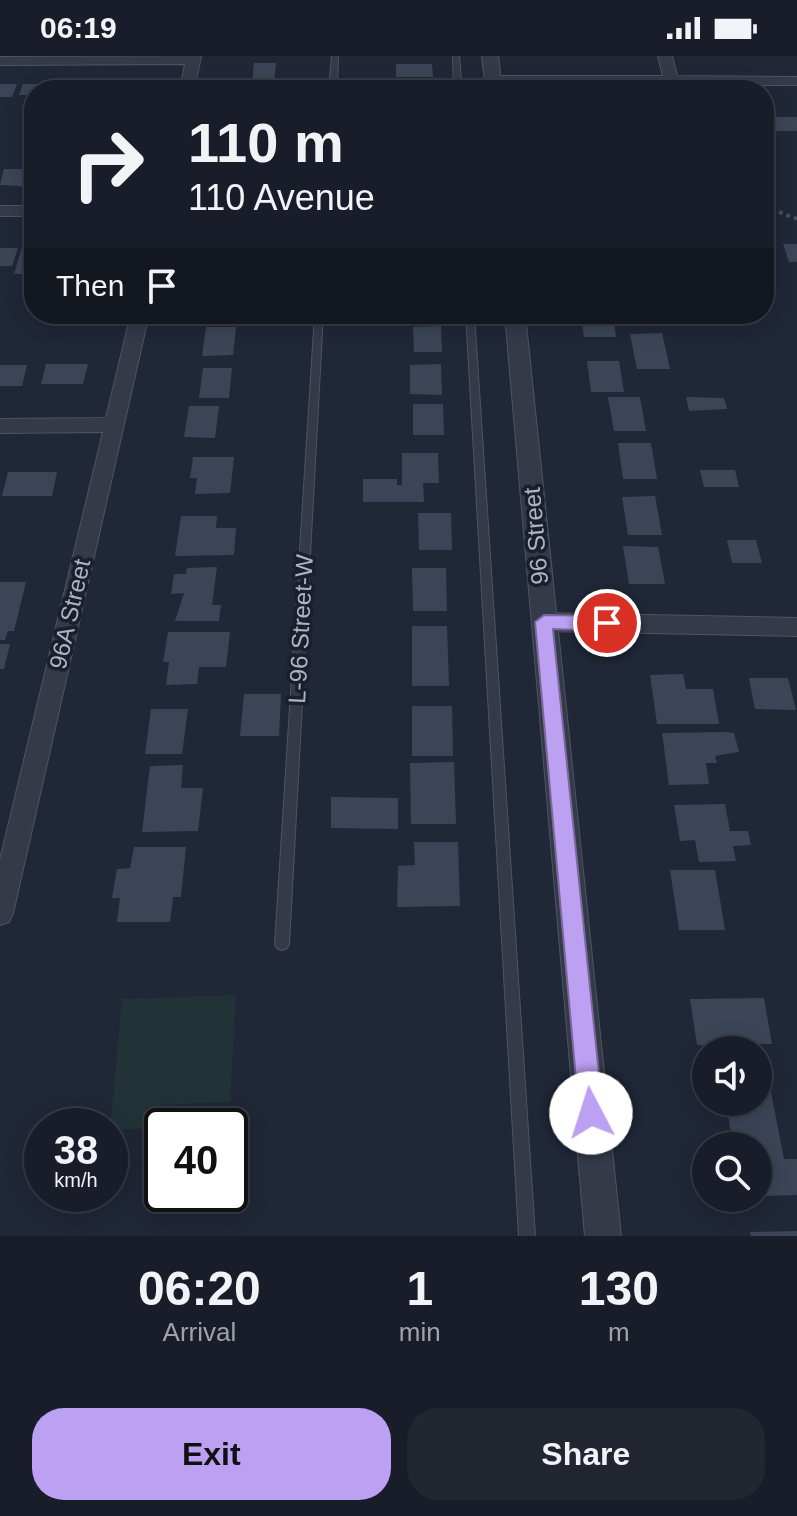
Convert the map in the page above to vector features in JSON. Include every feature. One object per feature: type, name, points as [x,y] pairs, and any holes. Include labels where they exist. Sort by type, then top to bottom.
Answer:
[{"type":"street","points":[[490,56],[492,80]]},
{"type":"street","points":[[665,56],[671,80]]},
{"type":"street","points":[[0,61],[194,58],[189,80]]},
{"type":"street","points":[[774,81],[797,81]]},
{"type":"street","points":[[0,211],[24,211]]},
{"type":"street","name":"96A Street","points":[[0,913],[138,324]]},
{"type":"street","name":"96 Street","points":[[516,324],[603,1236]]},
{"type":"street","points":[[0,426],[113,425]]},
{"type":"street","points":[[544,622],[797,627]]},
{"type":"lane","points":[[334,80],[335,56]]},
{"type":"lane","points":[[456,56],[457,80]]},
{"type":"lane","name":"L-96 Street-W","points":[[282,944],[318,324]]},
{"type":"lane","points":[[471,324],[527,1236]]},
{"type":"path","points":[[774,210],[797,219]]},
{"type":"shaded area","points":[[236,995],[230,1102],[144,1108],[144,1129],[128,1129],[128,1108],[112,1108],[122,999]]},
{"type":"building","points":[[254,63],[276,63],[274,80],[252,80]]},
{"type":"building","points":[[396,64],[432,64],[433,77],[396,77]]},
{"type":"building","points":[[0,84],[17,84],[12,97],[0,97]]},
{"type":"building","points":[[774,117],[797,117],[797,131],[774,131]]},
{"type":"building","points":[[4,169],[24,169],[24,186],[0,185]]},
{"type":"building","points":[[783,244],[797,244],[797,262],[789,262]]},
{"type":"building","points":[[22,247],[24,247],[24,274],[14,274]]},
{"type":"building","points":[[0,248],[18,248],[12,266],[0,266]]},
{"type":"building","points":[[582,324],[614,324],[616,337],[584,337]]},
{"type":"building","points":[[441,326],[442,352],[414,352],[413,327]]},
{"type":"building","points":[[206,327],[236,327],[233,355],[202,356]]},
{"type":"building","points":[[662,333],[670,369],[637,369],[630,334]]},
{"type":"building","points":[[587,361],[619,361],[624,392],[591,392]]},
{"type":"building","points":[[46,364],[88,364],[83,384],[41,384]]},
{"type":"building","points":[[441,364],[442,395],[410,394],[410,365]]},
{"type":"building","points":[[0,365],[27,365],[22,386],[0,386]]},
{"type":"building","points":[[203,368],[232,368],[229,398],[199,398]]},
{"type":"building","points":[[608,397],[640,397],[646,431],[614,431]]},
{"type":"building","points":[[686,397],[724,398],[727,409],[689,411]]},
{"type":"building","points":[[413,404],[443,404],[444,435],[413,435]]},
{"type":"building","points":[[189,406],[219,406],[215,438],[184,437]]},
{"type":"building","points":[[618,443],[651,443],[657,479],[623,479]]},
{"type":"building","points":[[402,453],[438,453],[439,483],[423,483],[424,502],[363,502],[363,479],[397,479],[397,485],[402,485]]},
{"type":"building","points":[[193,457],[234,457],[230,493],[195,494],[197,478],[190,478]]},
{"type":"building","points":[[700,470],[735,470],[739,487],[704,487]]},
{"type":"building","points":[[8,472],[57,472],[52,496],[2,496]]},
{"type":"building","points":[[655,496],[662,535],[628,535],[622,497]]},
{"type":"building","points":[[418,513],[451,513],[452,550],[419,550]]},
{"type":"building","points":[[181,516],[217,516],[216,528],[236,528],[234,555],[175,556]]},
{"type":"building","points":[[727,540],[756,540],[762,563],[732,563]]},
{"type":"building","points":[[623,546],[658,547],[665,584],[629,584]]},
{"type":"building","points":[[217,567],[212,605],[221,605],[219,621],[175,621],[184,593],[171,594],[174,574],[186,574],[187,568]]},
{"type":"building","points":[[412,568],[446,568],[447,611],[413,611]]},
{"type":"building","points":[[0,582],[26,582],[14,631],[8,631],[5,640],[0,640]]},
{"type":"building","points":[[412,626],[447,626],[449,686],[412,686]]},
{"type":"building","points":[[168,632],[230,632],[226,667],[199,667],[197,684],[166,685],[169,662],[163,662]]},
{"type":"building","points":[[0,644],[10,644],[4,669],[0,669]]},
{"type":"building","points":[[683,674],[686,689],[713,689],[719,724],[657,724],[650,675]]},
{"type":"building","points":[[749,678],[788,678],[796,710],[755,709]]},
{"type":"building","points":[[244,694],[281,694],[279,736],[240,736]]},
{"type":"building","points":[[412,706],[452,706],[453,756],[412,756]]},
{"type":"building","points":[[151,709],[188,709],[182,754],[145,754]]},
{"type":"building","points":[[662,733],[734,733],[739,752],[715,756],[717,763],[706,763],[709,784],[669,785]]},
{"type":"building","points":[[454,762],[456,824],[411,824],[410,763]]},
{"type":"building","points":[[183,765],[181,788],[203,788],[198,831],[142,832],[150,766]]},
{"type":"building","points":[[331,797],[398,798],[398,829],[331,828]]},
{"type":"building","points":[[725,804],[730,831],[748,831],[751,845],[733,846],[736,861],[699,862],[695,840],[680,841],[674,805]]},
{"type":"building","points":[[414,842],[458,842],[460,906],[397,907],[398,866],[415,865]]},
{"type":"building","points":[[134,847],[186,847],[181,897],[173,897],[170,922],[117,922],[120,898],[112,898],[117,869],[130,868]]},
{"type":"building","points":[[670,870],[715,870],[725,930],[679,930]]},
{"type":"building","points":[[764,998],[771,1036],[696,1036],[690,999]]},
{"type":"building","points":[[772,1097],[784,1159],[797,1159],[797,1195],[772,1196],[772,1132],[731,1132],[728,1116],[772,1116]]},
{"type":"building","points":[[797,1231],[797,1236],[751,1236],[750,1232]]},
{"type":"route","points":[[591,1113],[544,622],[607,623]]}]
